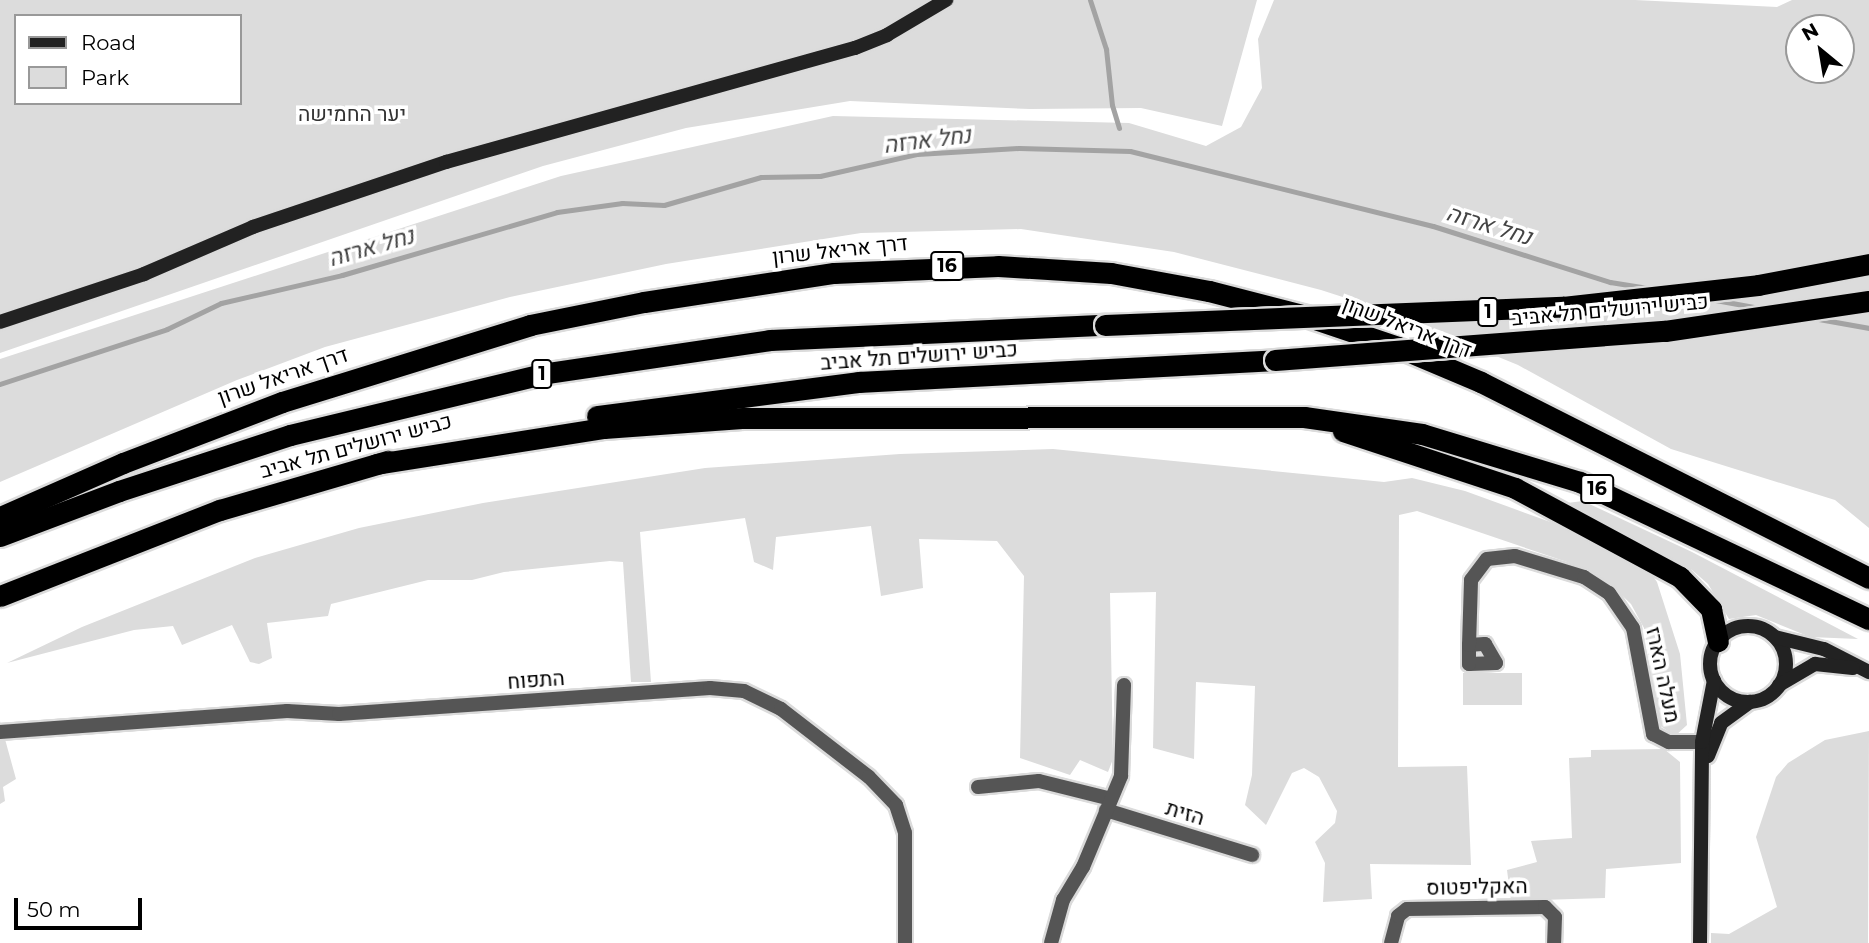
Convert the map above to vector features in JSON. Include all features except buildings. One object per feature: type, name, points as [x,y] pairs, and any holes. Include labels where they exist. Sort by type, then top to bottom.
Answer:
[{"type":"highway","name":"כביש ירושלים תל אביב","points":[[0,536],[277,439],[547,373],[770,340],[1563,307],[1744,286],[1869,264]]},
{"type":"highway","name":"דרך אריאל שרון","points":[[0,517],[123,463],[282,402],[530,325],[645,302],[834,273],[998,266],[1102,272],[1197,288],[1306,316],[1386,343],[1481,382],[1869,578]]},
{"type":"highway","name":"כביש ירושלים תל אביב","points":[[0,596],[206,515],[376,464],[547,424],[701,400],[859,382],[1275,360],[1637,334],[1869,301]]},
{"type":"highway","name":"16","points":[[376,464],[604,428],[742,418],[1304,417],[1422,434],[1580,482],[1869,618]]},
{"type":"highway","points":[[1304,417],[1482,475],[1542,500],[1694,588],[1711,609],[1718,641]]},
{"type":"street","points":[[0,322],[144,274],[253,227],[446,162],[855,48],[946,0]]},
{"type":"street","name":"מעלה הארז","points":[[1469,645],[1471,580],[1486,559],[1515,556],[1584,577],[1609,593],[1633,628],[1653,734],[1669,742],[1702,742]]},
{"type":"street","points":[[1746,626],[1775,637],[1824,649],[1869,672],[1815,664],[1804,667],[1750,702],[1732,698],[1714,680],[1710,659],[1718,641],[1746,626]]},
{"type":"street","points":[[1775,637],[1786,666],[1778,686]]},
{"type":"street","name":"מעלה הארז","points":[[1700,943],[1702,742],[1714,680]]},
{"type":"street","points":[[1051,943],[1063,900],[1108,804],[1123,763],[1124,685]]},
{"type":"street","name":"התפוח","points":[[0,732],[287,711],[339,714],[703,688],[744,691],[781,709],[869,777],[895,805],[905,833],[905,943]]},
{"type":"street","name":"מעלה הארז","points":[[1701,781],[1721,723],[1750,702]]},
{"type":"street","name":"הזית","points":[[978,787],[1040,781],[1252,855]]},
{"type":"street","name":"האקליפטוס","points":[[1391,943],[1398,916],[1406,909],[1545,907],[1555,917],[1554,943]]},
{"type":"green space","name":"יער החמישה","points":[[0,0],[1257,0],[1222,126],[1141,108],[1030,109],[850,101],[686,128],[543,166],[0,353]]},
{"type":"green space","points":[[1274,0],[1635,0],[1777,7],[1792,0],[1869,0],[1869,528],[1835,500],[1671,449],[1518,365],[1386,311],[1321,290],[1174,252],[1021,229],[861,233],[666,264],[510,297],[325,347],[237,380],[0,482],[0,359],[561,176],[833,116],[1129,123],[1206,146],[1241,127],[1262,88],[1258,39]]},
{"type":"green space","points":[[1053,449],[1384,482],[1412,478],[1465,491],[1567,528],[1646,566],[1657,582],[1680,654],[1687,725],[1675,736],[1659,725],[1644,628],[1631,604],[1611,585],[1567,562],[1417,511],[1399,515],[1398,767],[1467,766],[1471,865],[1370,864],[1372,899],[1323,902],[1325,863],[1315,842],[1335,823],[1337,811],[1319,777],[1304,768],[1292,773],[1266,825],[1245,805],[1252,775],[1255,686],[1196,682],[1194,759],[1153,748],[1156,592],[1110,593],[1113,759],[1108,772],[1080,760],[1070,775],[1020,758],[1024,576],[997,541],[919,539],[923,588],[881,596],[871,526],[776,537],[773,570],[754,562],[745,518],[640,532],[651,682],[631,682],[623,562],[610,561],[504,572],[472,580],[428,580],[331,604],[328,616],[267,623],[272,658],[259,664],[250,662],[232,625],[182,645],[173,626],[134,630],[7,663],[82,627],[255,558],[359,528],[483,503],[705,468],[900,454]]},
{"type":"green space","points":[[1583,501],[1692,552],[1858,639],[1810,637],[1756,615],[1729,619],[1708,584],[1692,570],[1567,503]]},
{"type":"green space","points":[[1463,673],[1522,673],[1522,705],[1463,705]]},
{"type":"green space","points":[[0,721],[16,779],[3,787],[5,801],[0,804]]},
{"type":"green space","points":[[1869,731],[1868,943],[1711,943],[1711,933],[1729,934],[1777,907],[1756,837],[1776,777],[1788,763],[1825,740]]},
{"type":"green space","points":[[1664,749],[1680,762],[1681,863],[1606,869],[1605,898],[1511,901],[1507,870],[1537,862],[1531,841],[1572,838],[1569,758],[1591,757],[1591,750]]},
{"type":"waterway","points":[[1090,0],[1106,49],[1112,105],[1119,128]]},
{"type":"waterway","name":"נחל ארזה","points":[[0,384],[167,329],[221,303],[342,275],[557,212],[622,203],[664,205],[761,177],[820,176],[917,154],[1019,148],[1130,151],[1433,226],[1610,282],[1648,288]]},
{"type":"waterway","name":"נחל ארזה","points":[[1710,299],[1759,308]]},
{"type":"waterway","name":"נחל ארזה","points":[[1813,318],[1869,328]]}]
